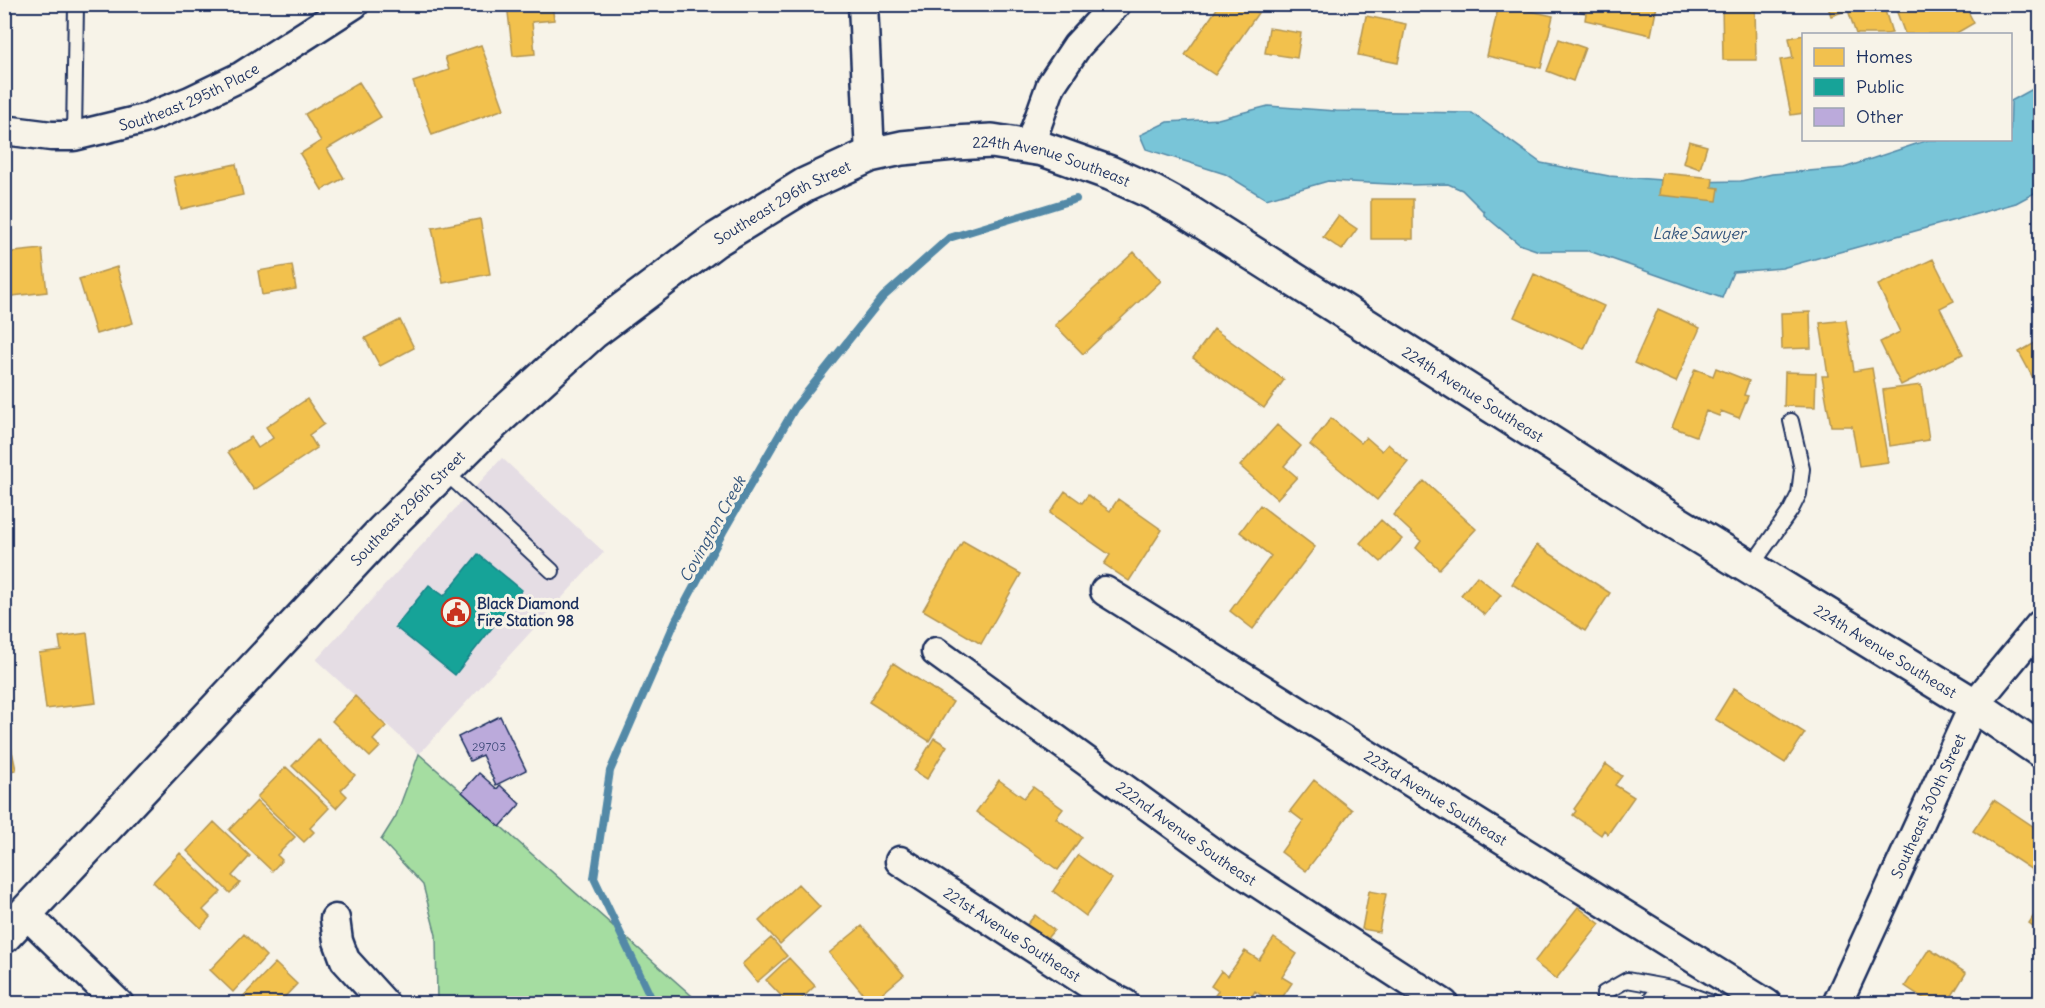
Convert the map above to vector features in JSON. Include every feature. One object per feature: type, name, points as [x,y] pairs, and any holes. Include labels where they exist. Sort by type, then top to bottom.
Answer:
[{"type":"street","name":"Southeast 295th Place","points":[[4,130],[51,136],[74,136],[144,119],[190,101],[242,76],[354,4]]},
{"type":"street","points":[[863,4],[870,155]]},
{"type":"street","points":[[1029,147],[1051,86],[1077,46],[1116,4]]},
{"type":"street","name":"224th Avenue Southeast","points":[[870,155],[902,148],[954,142],[992,141],[1043,149],[1110,173],[1152,192],[1183,208],[1627,492],[1974,705],[2040,750]]},
{"type":"street","name":"Southeast 296th Street","points":[[15,924],[383,531],[478,437],[593,332],[714,241],[805,185],[870,155]]},
{"type":"street","name":"223rd Avenue Southeast","points":[[1105,591],[1753,1001]]},
{"type":"street","name":"Southeast 300th Street","points":[[1837,1004],[1974,705],[2040,625]]},
{"type":"street","name":"222nd Avenue Southeast","points":[[936,652],[1224,861],[1444,1004]]},
{"type":"street","name":"221st Avenue Southeast","points":[[900,861],[1103,993],[1125,1004]]},
{"type":"street","points":[[335,919],[338,941],[345,960],[385,1004]]},
{"type":"street","points":[[15,924],[119,1004]]},
{"type":"lane","points":[[74,136],[76,4]]},
{"type":"lane","points":[[1750,568],[1791,510],[1799,494],[1802,469],[1791,421]]},
{"type":"lane","points":[[444,471],[552,571]]},
{"type":"lane","points":[[1604,1004],[1604,993],[1627,980],[1661,987],[1715,1004]]},
{"type":"lane","points":[[1647,1004],[1661,987]]},
{"type":"shaded area","points":[[502,458],[604,552],[419,754],[316,660]]},
{"type":"green space","points":[[419,754],[700,1003],[437,1003],[436,935],[423,885],[381,840],[396,816]]},
{"type":"water","name":"Lake Sawyer","points":[[2040,85],[2040,190],[2016,203],[1782,268],[1733,272],[1722,298],[1589,251],[1539,251],[1519,244],[1484,215],[1484,212],[1462,190],[1448,184],[1410,185],[1328,181],[1266,199],[1225,174],[1146,149],[1140,135],[1167,122],[1218,119],[1268,106],[1336,111],[1472,113],[1541,163],[1609,176],[1688,182],[1741,181],[1772,174],[1844,168],[1925,141],[2012,141],[2012,100]]},
{"type":"building: Homes","points":[[507,4],[552,4],[554,20],[532,22],[535,54],[513,56]]},
{"type":"building: Homes","points":[[1220,4],[1246,4],[1258,13],[1215,75],[1185,55]]},
{"type":"building: Homes","points":[[1499,4],[1553,16],[1541,68],[1487,56]]},
{"type":"building: Homes","points":[[1579,4],[1662,4],[1661,7],[1657,6],[1651,35],[1585,20],[1586,13],[1578,11]]},
{"type":"building: Homes","points":[[1722,4],[1755,4],[1756,60],[1723,60]]},
{"type":"building: Homes","points":[[1827,4],[1883,4],[1892,33],[1856,33],[1848,10],[1831,16]]},
{"type":"building: Homes","points":[[1900,4],[1964,4],[1974,23],[1957,33],[1905,33],[1895,7]]},
{"type":"building: Homes","points":[[1366,16],[1406,24],[1398,63],[1358,55]]},
{"type":"building: Homes","points":[[1269,28],[1301,33],[1297,58],[1265,53]]},
{"type":"building: Homes","points":[[1802,35],[1802,113],[1791,115],[1780,60],[1793,58],[1789,38]]},
{"type":"building: Homes","points":[[1559,39],[1585,48],[1573,81],[1547,71]]},
{"type":"building: Homes","points":[[481,45],[504,109],[432,135],[413,82],[449,70],[445,57]]},
{"type":"building: Homes","points":[[359,82],[381,117],[327,149],[344,178],[322,190],[300,154],[321,141],[305,114]]},
{"type":"building: Homes","points":[[1689,141],[1707,146],[1700,169],[1683,163]]},
{"type":"building: Homes","points":[[236,164],[243,195],[181,209],[174,177]]},
{"type":"building: Homes","points":[[1662,173],[1713,178],[1712,187],[1719,188],[1717,201],[1659,195]]},
{"type":"building: Homes","points":[[1371,199],[1413,199],[1413,239],[1371,239]]},
{"type":"building: Homes","points":[[1338,216],[1357,229],[1342,250],[1323,237]]},
{"type":"building: Homes","points":[[480,219],[490,274],[443,283],[432,228]]},
{"type":"building: Homes","points":[[42,249],[47,292],[4,297],[4,253]]},
{"type":"building: Homes","points":[[1134,252],[1161,281],[1083,354],[1055,325]]},
{"type":"building: Homes","points":[[1933,259],[1954,301],[1940,308],[1963,354],[1901,385],[1880,342],[1900,332],[1878,285]]},
{"type":"building: Homes","points":[[292,265],[296,289],[262,295],[258,271]]},
{"type":"building: Homes","points":[[117,267],[133,323],[96,334],[79,279]]},
{"type":"building: Homes","points":[[1534,274],[1604,306],[1584,349],[1514,317]]},
{"type":"building: Homes","points":[[1658,309],[1700,328],[1676,382],[1634,363]]},
{"type":"building: Homes","points":[[1810,312],[1811,348],[1782,349],[1781,313]]},
{"type":"building: Homes","points":[[400,320],[414,348],[380,366],[365,338]]},
{"type":"building: Homes","points":[[1846,320],[1854,371],[1872,368],[1888,462],[1859,466],[1852,426],[1831,426],[1822,376],[1828,376],[1820,323]]},
{"type":"building: Homes","points":[[1214,329],[1284,380],[1264,408],[1193,358]]},
{"type":"building: Homes","points":[[2040,340],[2040,391],[2019,352]]},
{"type":"building: Homes","points":[[1716,368],[1749,381],[1744,395],[1748,396],[1739,418],[1721,411],[1719,416],[1706,411],[1696,436],[1672,427],[1695,369],[1713,376]]},
{"type":"building: Homes","points":[[1785,372],[1816,373],[1815,407],[1784,406]]},
{"type":"building: Homes","points":[[1921,385],[1929,440],[1890,446],[1883,390]]},
{"type":"building: Homes","points":[[307,399],[324,424],[309,435],[317,448],[254,490],[228,452],[251,437],[258,448],[273,438],[266,427]]},
{"type":"building: Homes","points":[[1331,418],[1361,443],[1366,437],[1382,451],[1388,444],[1408,462],[1377,500],[1310,445]]},
{"type":"building: Homes","points":[[1277,425],[1301,446],[1284,466],[1297,477],[1277,499],[1240,466]]},
{"type":"building: Homes","points":[[1424,481],[1476,529],[1439,569],[1416,548],[1421,541],[1393,515]]},
{"type":"building: Homes","points":[[1065,491],[1082,503],[1088,495],[1110,511],[1118,499],[1162,530],[1129,581],[1104,564],[1110,555],[1050,513]]},
{"type":"building: Homes","points":[[1260,505],[1315,547],[1253,629],[1230,611],[1271,556],[1240,532]]},
{"type":"building: Homes","points":[[1381,520],[1402,539],[1381,562],[1360,543]]},
{"type":"building: Homes","points":[[963,541],[1021,574],[981,644],[923,610]]},
{"type":"building: Homes","points":[[1537,545],[1610,593],[1585,631],[1512,584]]},
{"type":"building: Homes","points":[[1477,576],[1501,595],[1485,615],[1461,595]]},
{"type":"building: Homes","points":[[87,633],[96,703],[46,709],[39,653],[61,650],[59,637]]},
{"type":"building: Homes","points":[[893,663],[953,702],[929,741],[869,702]]},
{"type":"building: Homes","points":[[1734,688],[1805,733],[1785,763],[1715,719]]},
{"type":"building: Homes","points":[[355,696],[386,726],[373,740],[380,747],[370,757],[332,721]]},
{"type":"building: Homes","points":[[9,737],[16,770],[4,772],[4,738]]},
{"type":"building: Homes","points":[[934,738],[947,746],[927,779],[914,771]]},
{"type":"building: Homes","points":[[318,739],[355,775],[341,790],[347,796],[336,808],[292,766]]},
{"type":"building: Homes","points":[[1606,764],[1622,776],[1615,785],[1634,797],[1608,834],[1604,830],[1601,835],[1573,815],[1576,811],[1574,809]]},
{"type":"building: Homes","points":[[286,767],[329,808],[310,828],[314,832],[304,842],[257,797]]},
{"type":"building: Homes","points":[[999,780],[1024,798],[1033,787],[1063,809],[1056,818],[1082,837],[1058,870],[976,812]]},
{"type":"building: Homes","points":[[1314,780],[1352,810],[1306,871],[1281,852],[1303,821],[1290,811]]},
{"type":"building: Homes","points":[[1994,800],[2040,831],[2040,863],[2035,872],[1973,831]]},
{"type":"building: Homes","points":[[257,801],[295,837],[277,855],[282,860],[272,871],[229,830]]},
{"type":"building: Homes","points":[[214,822],[250,856],[232,876],[240,883],[230,893],[187,851]]},
{"type":"building: Homes","points":[[180,853],[221,892],[203,910],[210,917],[201,928],[153,882]]},
{"type":"building: Homes","points":[[1078,855],[1112,879],[1086,916],[1053,891]]},
{"type":"building: Homes","points":[[798,884],[820,907],[780,944],[759,921]]},
{"type":"building: Homes","points":[[1369,891],[1386,894],[1379,932],[1362,929]]},
{"type":"building: Homes","points":[[2040,906],[2040,931],[2029,923]]},
{"type":"building: Homes","points":[[1578,907],[1600,924],[1556,979],[1534,962]]},
{"type":"building: Homes","points":[[1035,915],[1054,930],[1043,943],[1025,927]]},
{"type":"building: Homes","points":[[862,926],[904,975],[871,1003],[829,953]]},
{"type":"building: Homes","points":[[244,934],[266,956],[233,992],[210,970]]},
{"type":"building: Homes","points":[[771,938],[787,956],[757,982],[742,964]]},
{"type":"building: Homes","points":[[1274,938],[1297,954],[1282,977],[1292,983],[1278,1004],[1274,1004],[1255,991],[1247,1004],[1209,1004],[1218,991],[1211,986],[1221,971],[1228,976],[1245,951],[1259,960]]},
{"type":"building: Homes","points":[[1929,949],[1966,973],[1947,1004],[1932,1004],[1905,986]]},
{"type":"building: Homes","points":[[789,958],[815,986],[796,1004],[789,1004],[766,980]]},
{"type":"building: Homes","points":[[275,963],[297,984],[278,1004],[236,1004]]},
{"type":"building: Public","name":"Black Diamond Fire Station 98","points":[[478,554],[522,590],[455,675],[395,627],[429,585],[444,596]]},
{"type":"building: Other","points":[[500,716],[526,770],[496,785],[482,755],[470,761],[458,737]]},
{"type":"building: Other","points":[[479,773],[497,789],[500,785],[520,804],[500,827],[462,792]]},
{"type":"waterway","name":"Covington Creek","points":[[654,1004],[594,878],[610,771],[675,622],[723,532],[796,406],[883,297],[949,238],[1076,199]]},
{"type":"place","name":"Black Diamond Fire Station 98","points":[[456,612]]}]
